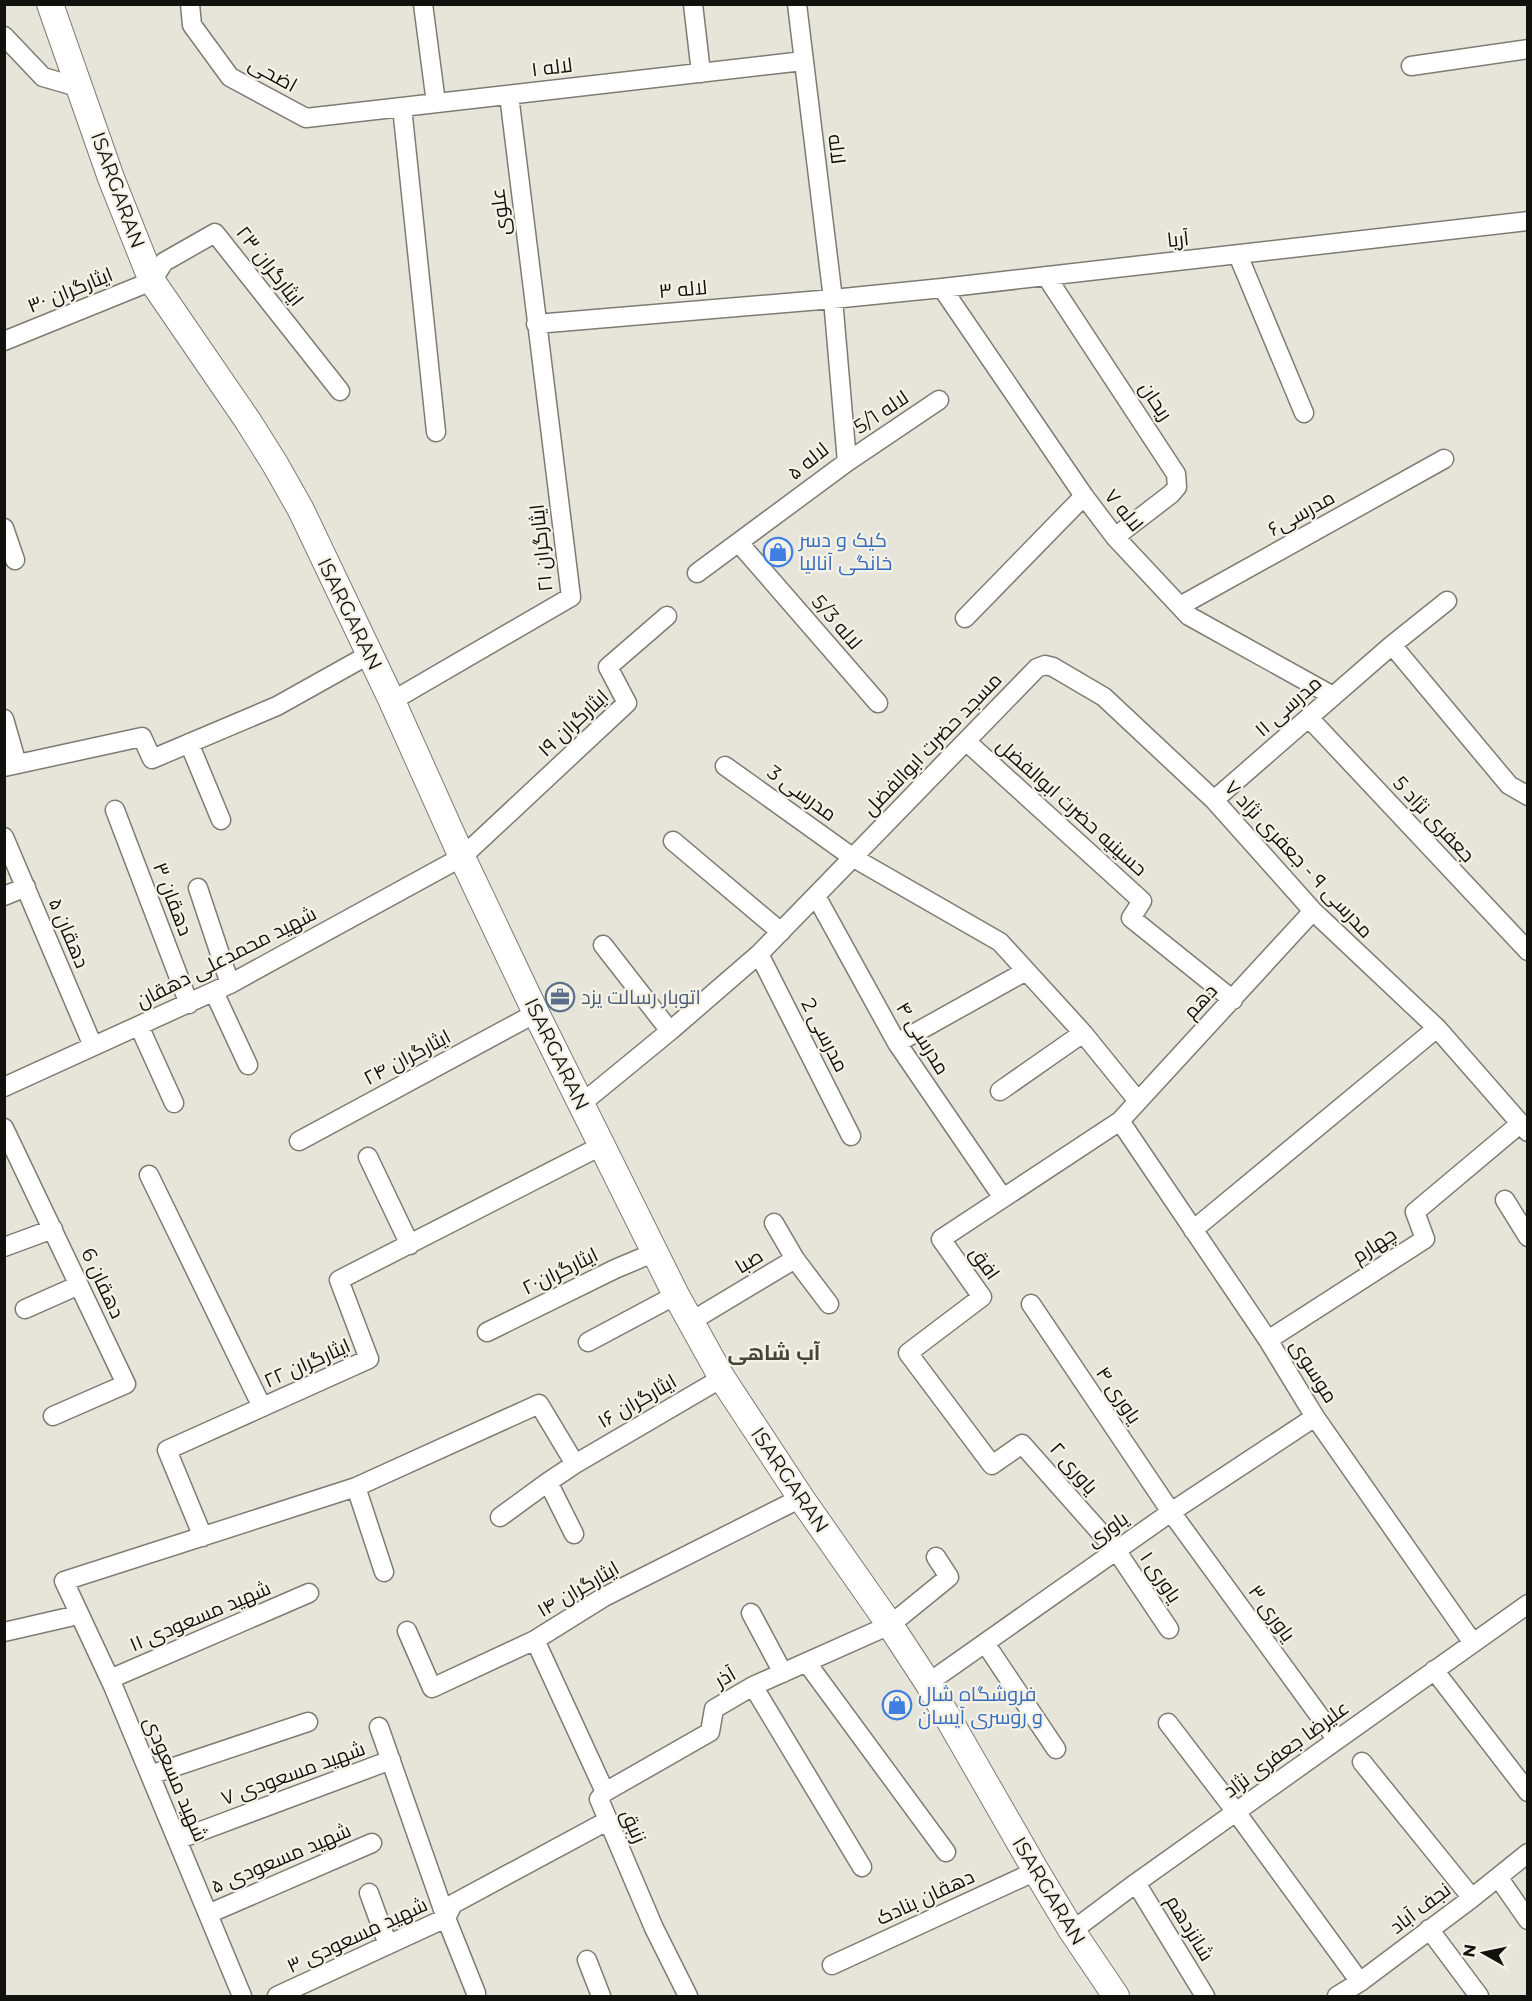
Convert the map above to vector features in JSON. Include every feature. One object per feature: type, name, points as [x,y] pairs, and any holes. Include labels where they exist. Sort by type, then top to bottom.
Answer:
[{"type":"main road","name":"ISARGARAN","points":[[50,4],[111,177],[152,281],[248,421],[301,510],[392,701],[462,857],[653,1253],[722,1378],[928,1683],[1072,1931],[1116,1996]]},
{"type":"street","name":"اضحی","points":[[190,4],[192,25],[230,77],[306,118]]},
{"type":"street","points":[[423,4],[436,103]]},
{"type":"street","points":[[693,4],[701,73]]},
{"type":"street","name":"لاله","points":[[797,4],[833,299]]},
{"type":"street","points":[[4,36],[43,77],[81,88]]},
{"type":"street","points":[[1412,66],[1527,49]]},
{"type":"street","name":"لاله ۱","points":[[306,118],[803,62]]},
{"type":"street","name":"علوی","points":[[509,95],[536,324]]},
{"type":"street","points":[[402,107],[436,432]]},
{"type":"street","name":"آریا","points":[[833,299],[1527,221]]},
{"type":"street","name":"ایثارگران ۲۳","points":[[152,281],[164,262],[215,233],[340,391]]},
{"type":"street","points":[[1238,255],[1304,413]]},
{"type":"street","name":"ریحان","points":[[1046,276],[1176,474],[1177,487],[1171,494],[1115,537]]},
{"type":"street","name":"ایثارگران ۳۰","points":[[4,341],[152,281]]},
{"type":"street","name":"لاله ۷","points":[[942,288],[1084,496],[1115,537],[1189,616],[1333,696]]},
{"type":"street","name":"لاله ۳","points":[[536,324],[833,299]]},
{"type":"street","name":"لاله ۵","points":[[698,573],[847,462],[833,299]]},
{"type":"street","name":"ایثارگران ۲۱","points":[[392,701],[571,597],[536,324]]},
{"type":"street","name":"لاله 5/1","points":[[847,462],[939,400]]},
{"type":"street","name":"مدرسی۶","points":[[1180,606],[1444,459]]},
{"type":"street","points":[[965,618],[1084,496]]},
{"type":"street","points":[[4,528],[15,560]]},
{"type":"street","name":"لاله 5/3","points":[[739,543],[878,703]]},
{"type":"street","name":"مدرسی ۱۱","points":[[1214,800],[1392,645],[1447,601]]},
{"type":"street","name":"ایثارگران ۱‍۹","points":[[462,857],[627,703],[608,667],[667,616]]},
{"type":"street","points":[[1392,645],[1509,785],[1527,796]]},
{"type":"street","points":[[4,719],[11,766],[142,737],[152,759],[277,706],[370,654]]},
{"type":"street","name":"مسجد حضرت ابوالفضل","points":[[581,1104],[759,954],[1037,668],[1045,665]]},
{"type":"street","name":"مدرسی ۹ - جعفری نژاد ۷","points":[[1045,665],[1053,667],[1104,698],[1214,800],[1313,911],[1437,1028],[1524,1127]]},
{"type":"street","name":"جعفری نژاد 5","points":[[1308,718],[1527,951]]},
{"type":"street","name":"حسینیه حضرت ابوالفضل","points":[[967,741],[1142,901],[1131,918],[1233,1000]]},
{"type":"street","points":[[189,743],[221,820]]},
{"type":"street","name":"مدرسی 3","points":[[725,766],[852,857]]},
{"type":"street","name":"دهقان ۳","points":[[115,810],[189,1004]]},
{"type":"street","name":"دهقان ۵","points":[[4,837],[93,1046]]},
{"type":"street","points":[[674,841],[781,932]]},
{"type":"street","name":"شهید محمدعلی دهقان","points":[[4,1087],[222,988],[462,857]]},
{"type":"street","points":[[852,857],[1000,942],[1083,1033],[1138,1101]]},
{"type":"street","points":[[4,896],[26,887]]},
{"type":"street","points":[[198,888],[222,988],[248,1065]]},
{"type":"street","name":"مدرسی ۴","points":[[816,896],[897,1043],[1003,1198]]},
{"type":"street","name":"دهم","points":[[1120,1120],[1313,911]]},
{"type":"street","points":[[603,945],[670,1031]]},
{"type":"street","name":"مدرسی 2","points":[[759,954],[851,1136]]},
{"type":"street","points":[[897,1043],[1026,971]]},
{"type":"street","name":"ایثارگران ۲۴","points":[[299,1140],[536,1013]]},
{"type":"street","points":[[139,1026],[174,1103]]},
{"type":"street","points":[[1193,1230],[1437,1028]]},
{"type":"street","points":[[1000,1091],[1083,1033]]},
{"type":"street","name":"موسوی","points":[[1120,1120],[1268,1340],[1315,1417],[1473,1643]]},
{"type":"street","name":"افق","points":[[1022,1444],[992,1464],[908,1353],[982,1297],[941,1239],[1120,1120]]},
{"type":"street","name":"چهارم","points":[[1268,1340],[1425,1239],[1415,1212],[1524,1127]]},
{"type":"street","name":"دهقان 6","points":[[4,1128],[126,1384],[53,1416]]},
{"type":"street","name":"ایثارگران ۲۲","points":[[203,1537],[167,1450],[369,1359],[339,1280],[601,1146]]},
{"type":"street","points":[[368,1157],[410,1245]]},
{"type":"street","points":[[149,1175],[262,1407]]},
{"type":"street","points":[[1505,1200],[1527,1237]]},
{"type":"street","name":"صبا","points":[[690,1322],[795,1259],[774,1223]]},
{"type":"street","points":[[4,1247],[52,1229]]},
{"type":"street","name":"۲۰ایثارگران","points":[[487,1332],[615,1269],[653,1253]]},
{"type":"street","points":[[795,1259],[829,1304]]},
{"type":"street","points":[[25,1309],[79,1285]]},
{"type":"street","points":[[588,1342],[676,1295]]},
{"type":"street","name":"یاوری ۴","points":[[1031,1304],[1171,1512]]},
{"type":"street","name":"ایثارگران ۱۶","points":[[500,1517],[575,1464],[722,1378]]},
{"type":"street","points":[[203,1537],[356,1487],[539,1404],[575,1464]]},
{"type":"street","name":"یاوری","points":[[928,1683],[1171,1512],[1315,1417]]},
{"type":"street","name":"یاوری ۲","points":[[1022,1444],[1116,1550]]},
{"type":"street","points":[[548,1482],[574,1534]]},
{"type":"street","points":[[356,1487],[384,1572]]},
{"type":"street","name":"ایثارگران ۱۴","points":[[406,1631],[432,1688],[535,1640],[603,1597],[801,1497]]},
{"type":"street","name":"یاوری ۳","points":[[1171,1512],[1337,1740]]},
{"type":"street","name":"شهید مسعودی","points":[[203,1537],[64,1581],[110,1679],[242,1996]]},
{"type":"street","name":"یاوری ۱","points":[[1116,1550],[1169,1629]]},
{"type":"street","name":"آذر","points":[[605,1792],[710,1732],[714,1709],[753,1686],[890,1625],[949,1576],[936,1557]]},
{"type":"street","name":"شهید مسعودی ۱۱","points":[[110,1679],[309,1593]]},
{"type":"street","name":"علیرضا جعفری نژاد","points":[[1072,1931],[1527,1604]]},
{"type":"street","points":[[751,1613],[783,1673]]},
{"type":"street","points":[[4,1632],[78,1615]]},
{"type":"street","name":"زنبق","points":[[535,1640],[605,1792],[599,1799],[607,1821],[654,1928],[688,1996]]},
{"type":"street","points":[[985,1643],[1056,1749]]},
{"type":"street","points":[[807,1663],[946,1852]]},
{"type":"street","points":[[1434,1670],[1527,1792]]},
{"type":"street","points":[[753,1686],[862,1868]]},
{"type":"street","points":[[150,1775],[308,1722]]},
{"type":"street","points":[[1168,1723],[1360,1982]]},
{"type":"street","name":"شهید مسعودی ۷","points":[[379,1727],[446,1918],[476,1992]]},
{"type":"street","name":"شهید مسعودی ۷","points":[[177,1840],[391,1760]]},
{"type":"street","points":[[1362,1762],[1472,1898]]},
{"type":"street","name":"شهید مسعودی ۳","points":[[277,1996],[446,1918],[453,1904],[607,1821]]},
{"type":"street","name":"شهید مسعودی ۵","points":[[208,1914],[372,1843]]},
{"type":"street","name":"نجف آباد","points":[[1337,1996],[1360,1982],[1472,1898],[1527,1853]]},
{"type":"street","name":"دهقان بنادک","points":[[832,1965],[1036,1871]]},
{"type":"street","points":[[1498,1877],[1527,1920]]},
{"type":"street","name":"شانزدهم","points":[[1136,1883],[1205,1996]]},
{"type":"street","points":[[369,1893],[388,1945]]},
{"type":"street","points":[[1429,1929],[1479,1996]]},
{"type":"street","points":[[587,1960],[602,1996]]},
{"type":"place","name":"کیک و دسر خانگی آنالیا","points":[[778,552]]},
{"type":"place","name":"اتوبار رسالت یزد","points":[[560,997]]},
{"type":"place","name":"فروشگاه شال و روسری آیسان","points":[[897,1705]]},
{"type":"district","name":"آب شاهی","points":[[774,1353]]}]
